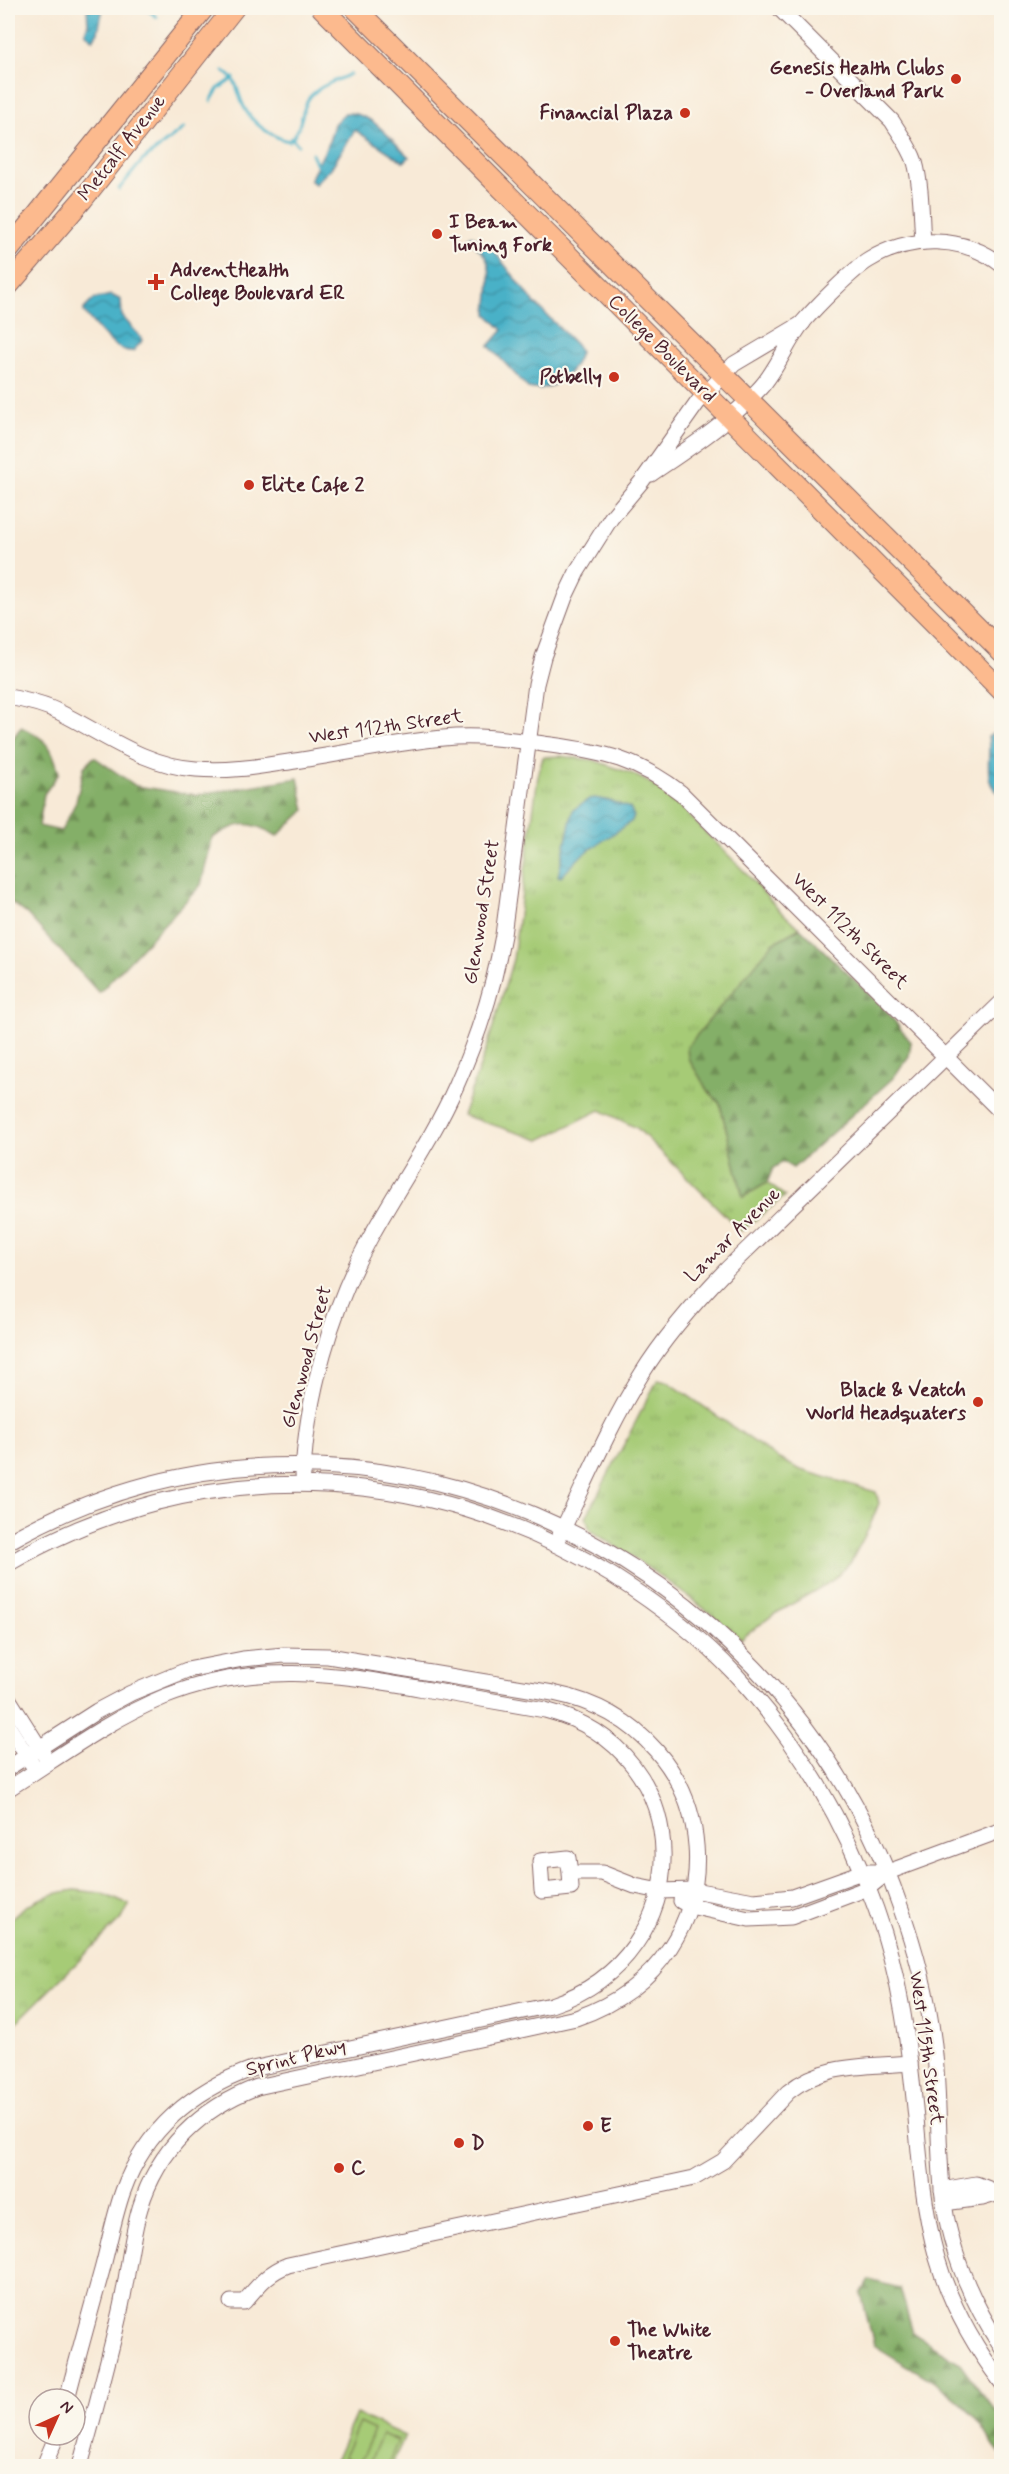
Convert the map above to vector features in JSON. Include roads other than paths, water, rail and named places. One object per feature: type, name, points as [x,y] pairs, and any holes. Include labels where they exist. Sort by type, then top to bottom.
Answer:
[{"type":"main road","name":"Metcalf Avenue","points":[[8,251],[204,8]]},
{"type":"main road","name":"Metcalf Avenue","points":[[8,286],[83,199],[234,8]]},
{"type":"main road","name":"College Boulevard","points":[[322,8],[1002,691]]},
{"type":"main road","name":"College Boulevard","points":[[355,8],[1002,652]]},
{"type":"street","points":[[778,8],[891,121],[904,139],[915,162],[923,243]]},
{"type":"street","name":"Glenwood Street","points":[[303,1483],[309,1417],[351,1275],[455,1088],[484,1015],[503,935],[536,684],[543,657],[565,597],[597,538],[642,481],[698,402],[734,364],[803,322],[868,260],[904,245],[937,242],[978,251],[1002,265]]},
{"type":"street","name":"Glenwood Street","points":[[642,481],[729,417],[762,386],[803,322]]},
{"type":"street","name":"West 112th Street","points":[[8,697],[44,705],[128,750],[160,763],[194,769],[254,768],[445,738],[487,736],[587,750],[621,758],[667,782],[695,807],[1002,1113]]},
{"type":"street","name":"Lamar Avenue","points":[[555,1544],[611,1429],[640,1376],[689,1310],[727,1269],[1002,1002]]},
{"type":"street","name":"West 115th Street","points":[[8,1542],[72,1510],[134,1487],[232,1467],[304,1464],[370,1469],[431,1480],[510,1505],[564,1527],[619,1558],[673,1594],[722,1635],[761,1673],[797,1715],[829,1760],[860,1813],[888,1872],[915,1953],[929,2009],[936,2065],[943,2197],[962,2274],[978,2309],[1001,2347]]},
{"type":"street","name":"West 115th Street","points":[[8,1564],[66,1533],[139,1506],[212,1490],[303,1483],[371,1488],[429,1499],[490,1517],[555,1544],[600,1568],[658,1607],[698,1638],[734,1673],[773,1719],[804,1764],[832,1811],[862,1872],[887,1940],[897,1980],[910,2063],[925,2206],[937,2260],[951,2298],[969,2334],[1002,2383]]},
{"type":"street","name":"Sprint Pkwy","points":[[8,1768],[106,1706],[160,1680],[224,1662],[284,1655],[345,1658],[571,1697],[602,1708],[626,1722],[649,1742],[668,1765],[687,1802],[694,1828],[697,1858],[692,1898],[680,1931],[656,1967],[633,1989],[598,2010],[576,2018],[264,2085],[227,2100],[195,2122],[176,2141],[161,2161],[142,2202],[117,2322],[80,2466]]},
{"type":"street","name":"Sprint Pkwy","points":[[8,1789],[107,1726],[166,1696],[205,1684],[260,1675],[308,1673],[343,1675],[545,1710],[574,1720],[602,1736],[626,1758],[652,1800],[661,1829],[664,1859],[660,1891],[653,1914],[634,1947],[603,1980],[579,1994],[542,2007],[252,2069],[211,2087],[180,2108],[161,2127],[145,2149],[123,2190],[70,2387]]},
{"type":"street","points":[[8,1698],[42,1767]]},
{"type":"street","points":[[8,1726],[33,1752]]},
{"type":"street","points":[[570,1873],[602,1873],[635,1886],[692,1898],[742,1918],[777,1919],[807,1912],[868,1888],[888,1872],[1002,1830]]},
{"type":"street","points":[[692,1898],[792,1897],[862,1872],[888,1872]]},
{"type":"street","points":[[231,2302],[244,2302],[269,2274],[288,2265],[694,2178],[723,2160],[800,2082],[817,2073],[836,2069],[910,2063]]},
{"type":"street","points":[[943,2197],[982,2198],[1000,2194]]},
{"type":"street","points":[[45,2466],[52,2447]]},
{"type":"water","points":[[87,8],[103,8],[98,32],[93,39],[85,33],[88,24]]},
{"type":"water","points":[[345,113],[364,117],[372,122],[409,157],[404,162],[355,130],[331,168],[315,184],[310,180],[329,142],[334,124]]},
{"type":"water","points":[[471,235],[490,246],[534,302],[577,346],[580,352],[573,367],[553,385],[537,389],[528,388],[489,346],[503,330],[487,314],[490,284],[488,262],[472,243],[469,238]]},
{"type":"water","points":[[111,295],[121,300],[122,316],[143,340],[133,351],[126,351],[112,343],[84,312],[84,309],[94,299]]},
{"type":"water","points":[[992,734],[1001,735],[1001,794],[995,790],[989,777],[988,737]]},
{"type":"water","points":[[595,798],[630,808],[634,816],[632,821],[582,855],[561,877],[558,876],[573,810],[589,799]]},
{"type":"waterway","points":[[145,8],[157,17]]},
{"type":"waterway","points":[[224,71],[233,79],[244,107],[257,124],[269,133],[289,141],[297,131],[309,98],[323,87],[350,74]]},
{"type":"waterway","points":[[211,101],[218,89],[234,78]]},
{"type":"waterway","points":[[119,189],[142,161],[184,128]]},
{"type":"waterway","points":[[292,138],[298,145]]},
{"type":"waterway","points":[[312,154],[317,165]]},
{"type":"place","name":"Genesis Health Clubs - Overland Park","points":[[956,79]]},
{"type":"place","name":"Financial Plaza","points":[[685,113]]},
{"type":"place","name":"I Beam Tuning Fork","points":[[437,234]]},
{"type":"place","name":"AdventHealth College Boulevard ER","points":[[156,282]]},
{"type":"place","name":"Potbelly","points":[[614,377]]},
{"type":"place","name":"Elite Cafe 2","points":[[249,485]]},
{"type":"place","name":"Black & Veatch World Headquaters","points":[[978,1402]]},
{"type":"place","name":"E","points":[[588,2126]]},
{"type":"place","name":"D","points":[[459,2143]]},
{"type":"place","name":"C","points":[[339,2168]]},
{"type":"place","name":"The White Theatre","points":[[615,2341]]}]
